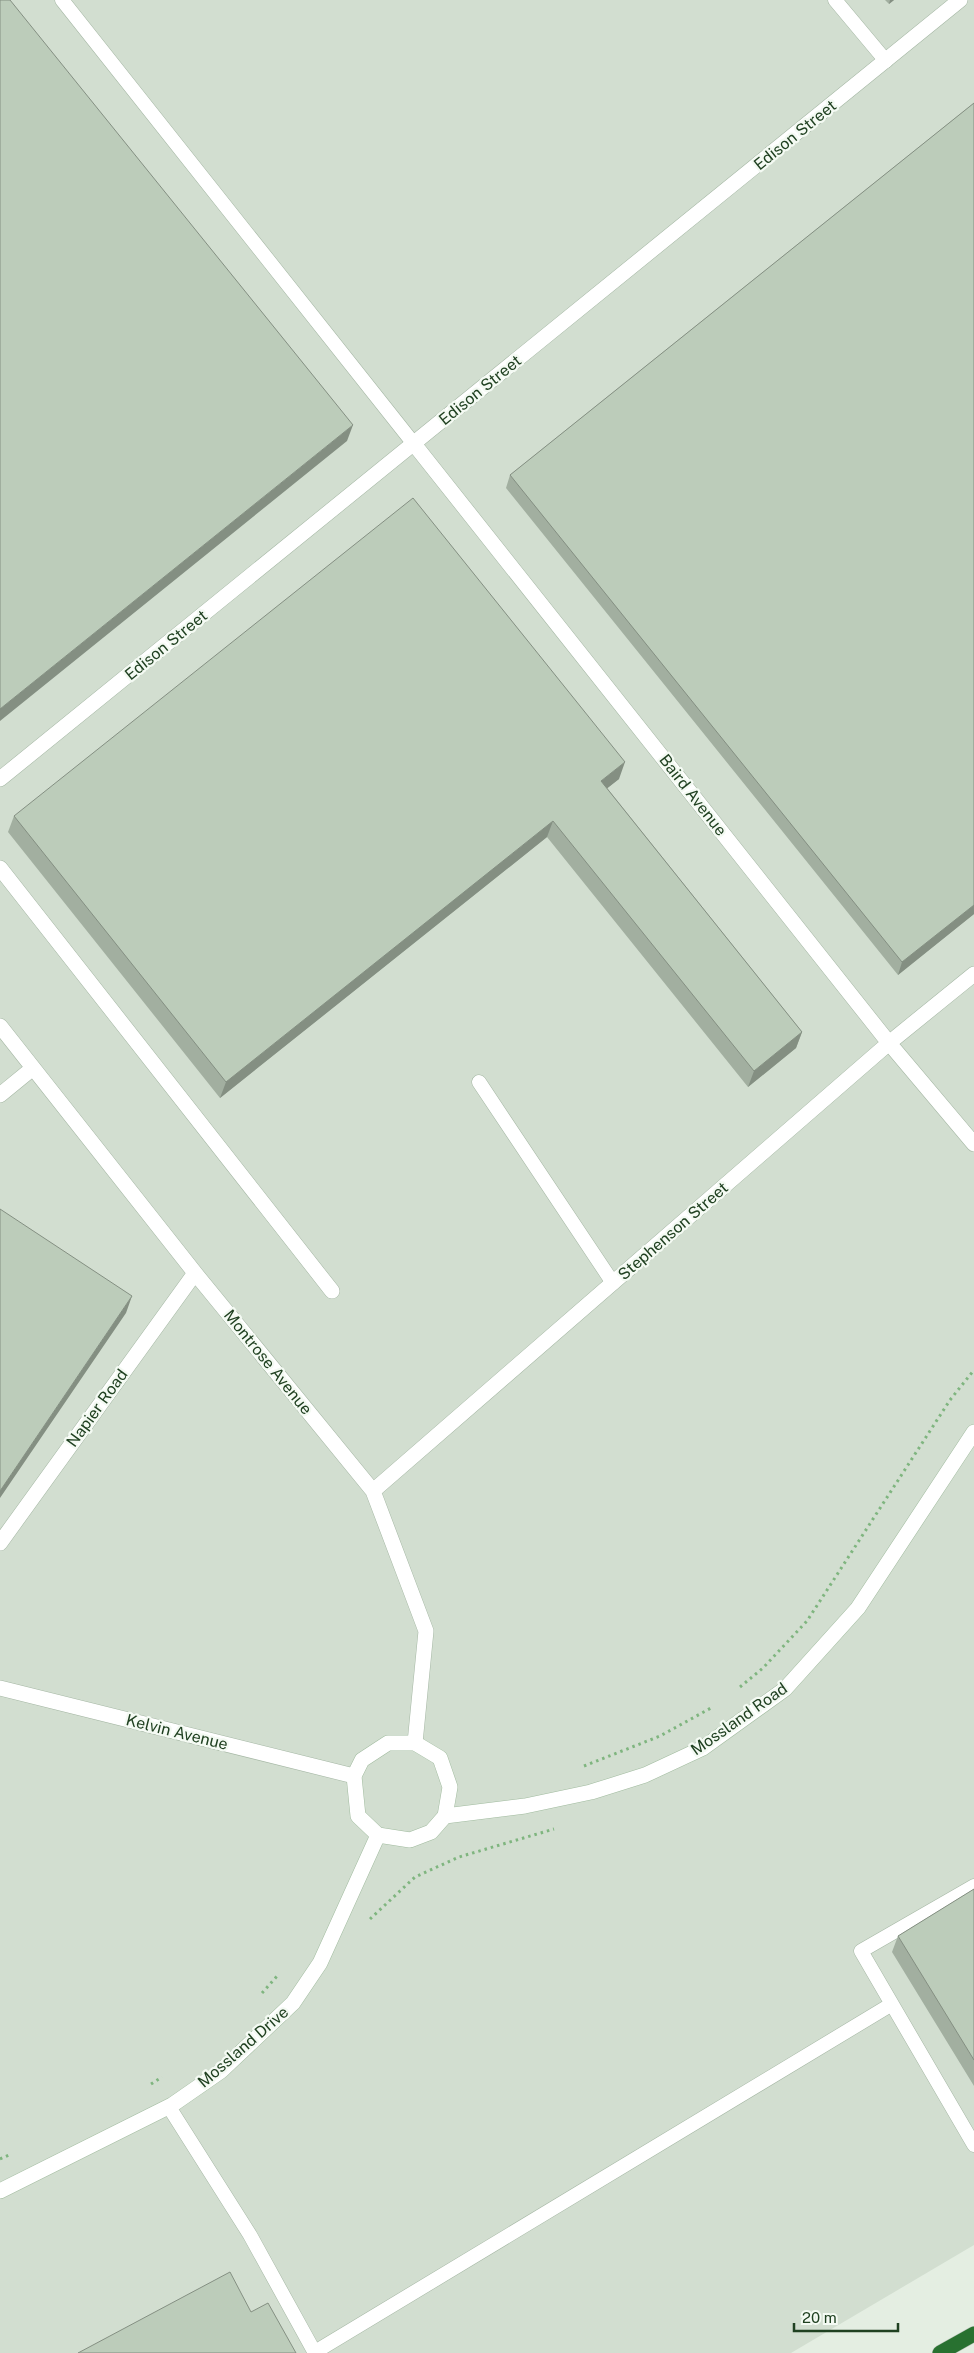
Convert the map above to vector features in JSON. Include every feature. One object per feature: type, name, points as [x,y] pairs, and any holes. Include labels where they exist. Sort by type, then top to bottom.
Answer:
[{"type":"highway","points":[[940,2353],[974,2334]]},
{"type":"street","name":"Edison Street","points":[[0,779],[960,0]]},
{"type":"street","name":"Baird Avenue","points":[[414,444],[889,1043],[974,1144]]},
{"type":"street","points":[[0,868],[332,1291]]},
{"type":"street","name":"Stephenson Street","points":[[373,1491],[889,1043],[974,974]]},
{"type":"street","name":"Montrose Avenue","points":[[0,1026],[195,1273],[373,1491],[426,1632],[415,1743]]},
{"type":"street","points":[[0,1095],[33,1068]]},
{"type":"street","name":"Napier Road","points":[[0,1543],[195,1273]]},
{"type":"street","name":"Mossland Road","points":[[445,1816],[525,1806],[591,1792],[645,1775],[703,1748],[785,1689],[858,1608],[973,1437]]},
{"type":"street","name":"Kelvin Avenue","points":[[0,1688],[354,1776]]},
{"type":"street","points":[[388,1743],[415,1743],[440,1758],[450,1787],[445,1816],[431,1832],[410,1840],[378,1836],[358,1816],[354,1776],[362,1760],[388,1743]]},
{"type":"street","name":"Mossland Drive","points":[[0,2191],[169,2107],[221,2070],[293,2004],[320,1963],[378,1836]]},
{"type":"lane","points":[[62,0],[414,444]]},
{"type":"lane","points":[[835,0],[886,61]]},
{"type":"lane","points":[[479,1082],[612,1283]]},
{"type":"lane","points":[[974,1886],[861,1951],[974,2145]]},
{"type":"lane","points":[[169,2107],[250,2235],[315,2353],[892,2004]]},
{"type":"path","points":[[735,1691],[763,1668],[807,1621],[950,1400],[974,1370]]},
{"type":"path","points":[[591,1792],[583,1765],[660,1736],[712,1708]]},
{"type":"path","points":[[365,1928],[370,1920],[415,1877],[459,1857],[563,1826]]},
{"type":"path","points":[[256,2000],[279,1974]]},
{"type":"path","points":[[147,2086],[171,2072]]},
{"type":"path","points":[[0,2159],[18,2152]]},
{"type":"shaded area","points":[[0,0],[974,0],[974,2245],[791,2353],[0,2353]]},
{"type":"building","points":[[0,0],[10,0],[353,425],[0,709]]},
{"type":"building","points":[[974,103],[974,905],[902,962],[510,475]]},
{"type":"building","points":[[413,498],[625,762],[601,781],[802,1032],[754,1071],[553,821],[226,1082],[14,816]]},
{"type":"building","points":[[0,1209],[132,1296],[0,1491]]},
{"type":"building","points":[[974,1889],[974,2060],[898,1936]]},
{"type":"building","points":[[230,2272],[251,2312],[268,2303],[296,2353],[78,2353]]}]
